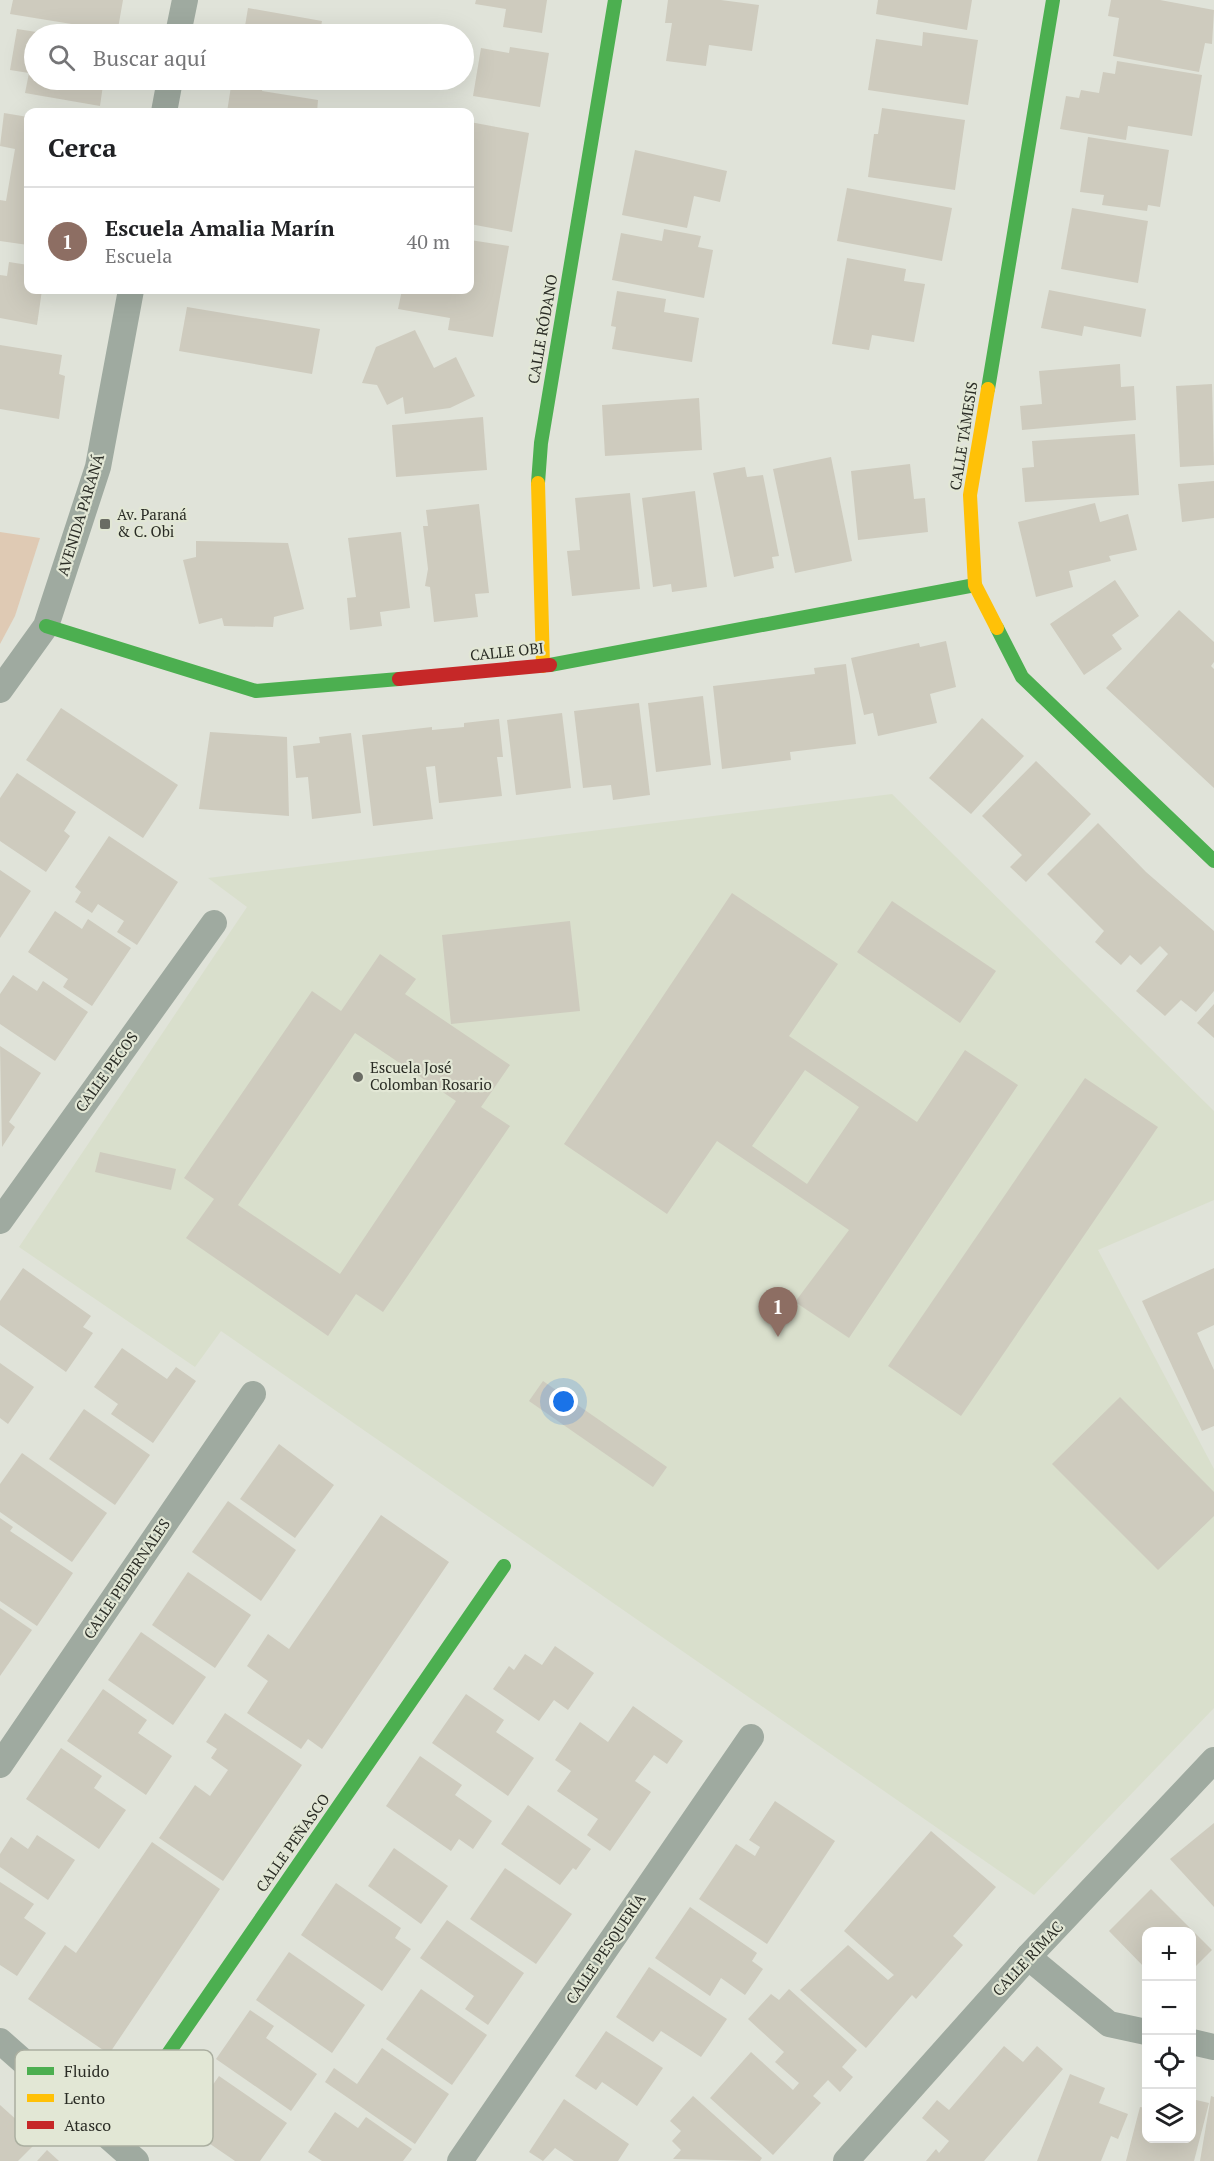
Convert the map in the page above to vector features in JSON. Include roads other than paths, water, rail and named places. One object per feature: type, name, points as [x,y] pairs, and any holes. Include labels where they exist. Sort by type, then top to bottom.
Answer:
[{"type":"street","points":[[180,24],[185,0]]},
{"type":"street","name":"CALLE RÓDANO","points":[[543,666],[537,500],[541,443],[615,0]]},
{"type":"street","name":"CALLE TÁMESIS","points":[[1053,0],[970,495],[975,585],[1022,677],[1214,861]]},
{"type":"street","points":[[165,108],[168,90]]},
{"type":"street","name":"AVENIDA PARANÁ","points":[[0,690],[46,626],[98,467],[130,294]]},
{"type":"street","name":"CALLE OBI","points":[[46,626],[256,691],[543,666],[975,585]]},
{"type":"street","name":"CALLE PECOS","points":[[0,1221],[214,923]]},
{"type":"street","name":"CALLE PEDERNALES","points":[[0,1765],[253,1394]]},
{"type":"street","name":"CALLE PEÑASCO","points":[[171,2050],[504,1566]]},
{"type":"street","name":"CALLE PESQUERÍA","points":[[460,2161],[751,1737]]},
{"type":"street","name":"CALLE RÍMAC","points":[[846,2161],[1028,1957],[1214,1760]]},
{"type":"street","points":[[1028,1957],[1109,2024],[1142,2031]]},
{"type":"street","points":[[0,2041],[15,2054]]},
{"type":"street","points":[[1196,2043],[1214,2047]]},
{"type":"street","points":[[119,2146],[136,2161]]},
{"type":"place","name":"Av. Paraná & C. Obi","points":[[105,524]]},
{"type":"place","name":"Escuela José Colomban Rosario","points":[[358,1077]]},
{"type":"place","name":"Escuela Amalia Marín","points":[[778,1337]]}]
